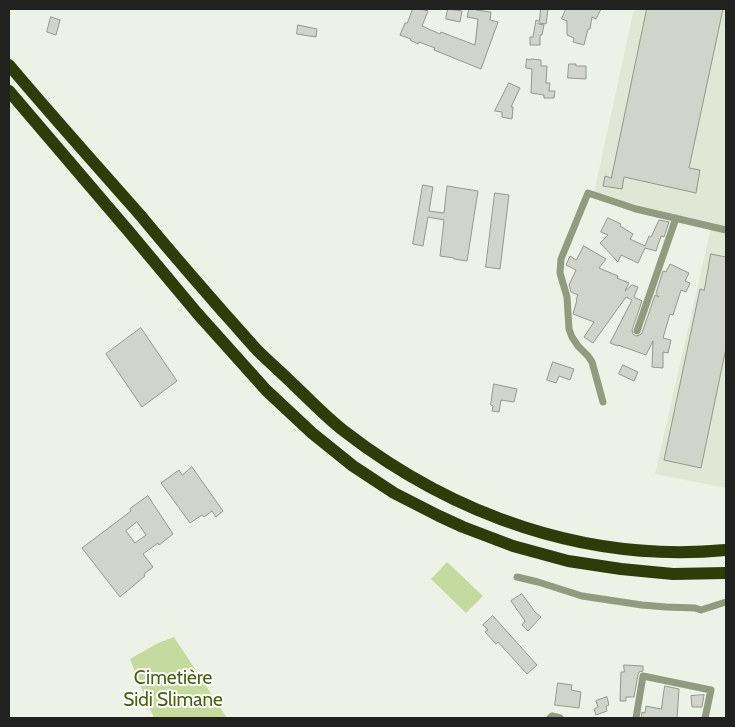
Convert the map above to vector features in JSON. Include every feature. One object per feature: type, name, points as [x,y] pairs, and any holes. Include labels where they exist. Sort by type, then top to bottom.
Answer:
[{"type":"highway","points":[[9,65],[256,349],[343,430],[382,457],[449,498],[494,517],[533,530],[599,546],[662,553],[726,550]]},
{"type":"highway","points":[[9,91],[197,313],[266,390],[312,433],[361,472],[394,493],[439,516],[513,546],[568,561],[622,569],[673,574],[726,573]]},
{"type":"street","points":[[603,402],[592,362],[572,337],[568,297],[560,273],[564,252],[588,193],[636,209],[726,230]]},
{"type":"street","points":[[637,331],[676,218]]},
{"type":"street","points":[[517,577],[582,596],[642,605],[701,610],[726,602]]},
{"type":"street","points":[[636,718],[643,676],[711,690],[705,718]]},
{"type":"street","points":[[550,718],[552,716],[560,718]]},
{"type":"shaded area","points":[[634,9],[726,9],[726,488],[655,474],[712,223],[593,197]]},
{"type":"green space","points":[[447,562],[483,596],[466,613],[431,579]]},
{"type":"green space","name":"Cimetière Sidi Slimane","points":[[174,637],[227,718],[154,718],[130,659],[158,643]]},
{"type":"building","points":[[413,9],[428,11],[422,26],[475,45],[478,19],[467,17],[469,9],[491,12],[490,20],[498,22],[481,69],[434,50],[435,48],[419,42],[418,44],[400,35]]},
{"type":"building","points":[[448,9],[462,11],[460,22],[446,19]]},
{"type":"building","points":[[541,9],[548,9],[546,24],[539,23],[544,25],[542,35],[540,35],[540,45],[530,45],[530,37],[533,37],[536,20],[539,21]]},
{"type":"building","points":[[566,9],[601,9],[596,19],[592,17],[584,45],[573,42],[574,38],[567,35],[567,21],[562,19]]},
{"type":"building","points":[[647,9],[723,9],[689,168],[700,170],[696,193],[624,177],[622,189],[603,186],[605,176],[611,178]]},
{"type":"building","points":[[51,17],[60,20],[56,35],[47,32]]},
{"type":"building","points":[[298,25],[317,29],[316,37],[297,34]]},
{"type":"building","points":[[527,59],[541,60],[541,66],[547,66],[546,83],[550,83],[549,91],[555,91],[554,98],[544,98],[544,95],[531,93],[532,69],[526,68]]},
{"type":"building","points":[[569,64],[586,66],[586,79],[568,78]]},
{"type":"building","points":[[509,83],[520,88],[511,107],[513,107],[512,119],[502,117],[502,112],[495,111]]},
{"type":"building","points":[[423,185],[433,187],[429,211],[444,213],[447,186],[478,191],[467,261],[440,256],[444,220],[428,217],[423,246],[413,244]]},
{"type":"building","points":[[495,193],[509,195],[500,269],[486,267]]},
{"type":"building","points":[[608,218],[621,224],[620,226],[633,234],[630,239],[645,246],[659,220],[669,222],[664,237],[661,236],[656,251],[645,248],[638,263],[621,255],[618,262],[600,243],[608,235],[601,232]]},
{"type":"building","points":[[584,246],[606,259],[599,268],[629,283],[625,291],[632,285],[638,287],[634,297],[642,301],[632,330],[636,336],[642,333],[655,295],[659,297],[656,293],[663,271],[666,272],[670,264],[689,273],[685,281],[690,283],[686,292],[681,290],[673,315],[670,314],[663,338],[671,340],[668,353],[663,352],[663,368],[652,367],[653,341],[646,355],[610,343],[632,300],[626,297],[593,343],[584,337],[594,322],[573,314],[578,295],[571,292],[569,285],[576,270],[566,265],[570,256],[576,260]]},
{"type":"building","points":[[711,254],[726,257],[726,348],[701,468],[664,460],[700,289],[704,290]]},
{"type":"building","points":[[141,328],[177,381],[142,407],[106,354]]},
{"type":"building","points":[[553,362],[574,369],[570,380],[559,376],[556,383],[547,380]]},
{"type":"building","points":[[623,365],[638,372],[634,381],[619,374]]},
{"type":"building","points":[[494,384],[517,389],[514,402],[501,400],[499,412],[492,411]]},
{"type":"building","points":[[192,467],[223,511],[216,517],[212,511],[190,523],[161,483],[179,470],[182,475]]},
{"type":"building","points":[[148,496],[173,534],[143,554],[153,567],[120,597],[82,548],[131,511],[130,509]],"holes":[[[137,522],[146,535],[135,543],[126,531]]]},
{"type":"building","points":[[522,594],[541,617],[528,631],[522,625],[525,621],[511,601]]},
{"type":"building","points":[[493,616],[537,665],[527,674],[498,642],[496,644],[485,632],[488,630],[483,625]]},
{"type":"building","points":[[624,665],[643,666],[643,671],[639,672],[634,697],[626,697],[626,701],[620,701],[621,672],[624,672]]},
{"type":"building","points":[[558,683],[572,685],[571,690],[581,692],[579,708],[555,705]]},
{"type":"building","points":[[665,686],[679,689],[677,718],[641,718],[642,712],[645,713],[646,706],[661,709]]},
{"type":"building","points":[[704,695],[702,707],[692,707],[691,696]]},
{"type":"building","points":[[607,697],[609,705],[606,706],[607,711],[596,715],[594,709],[598,707],[596,701]]}]
